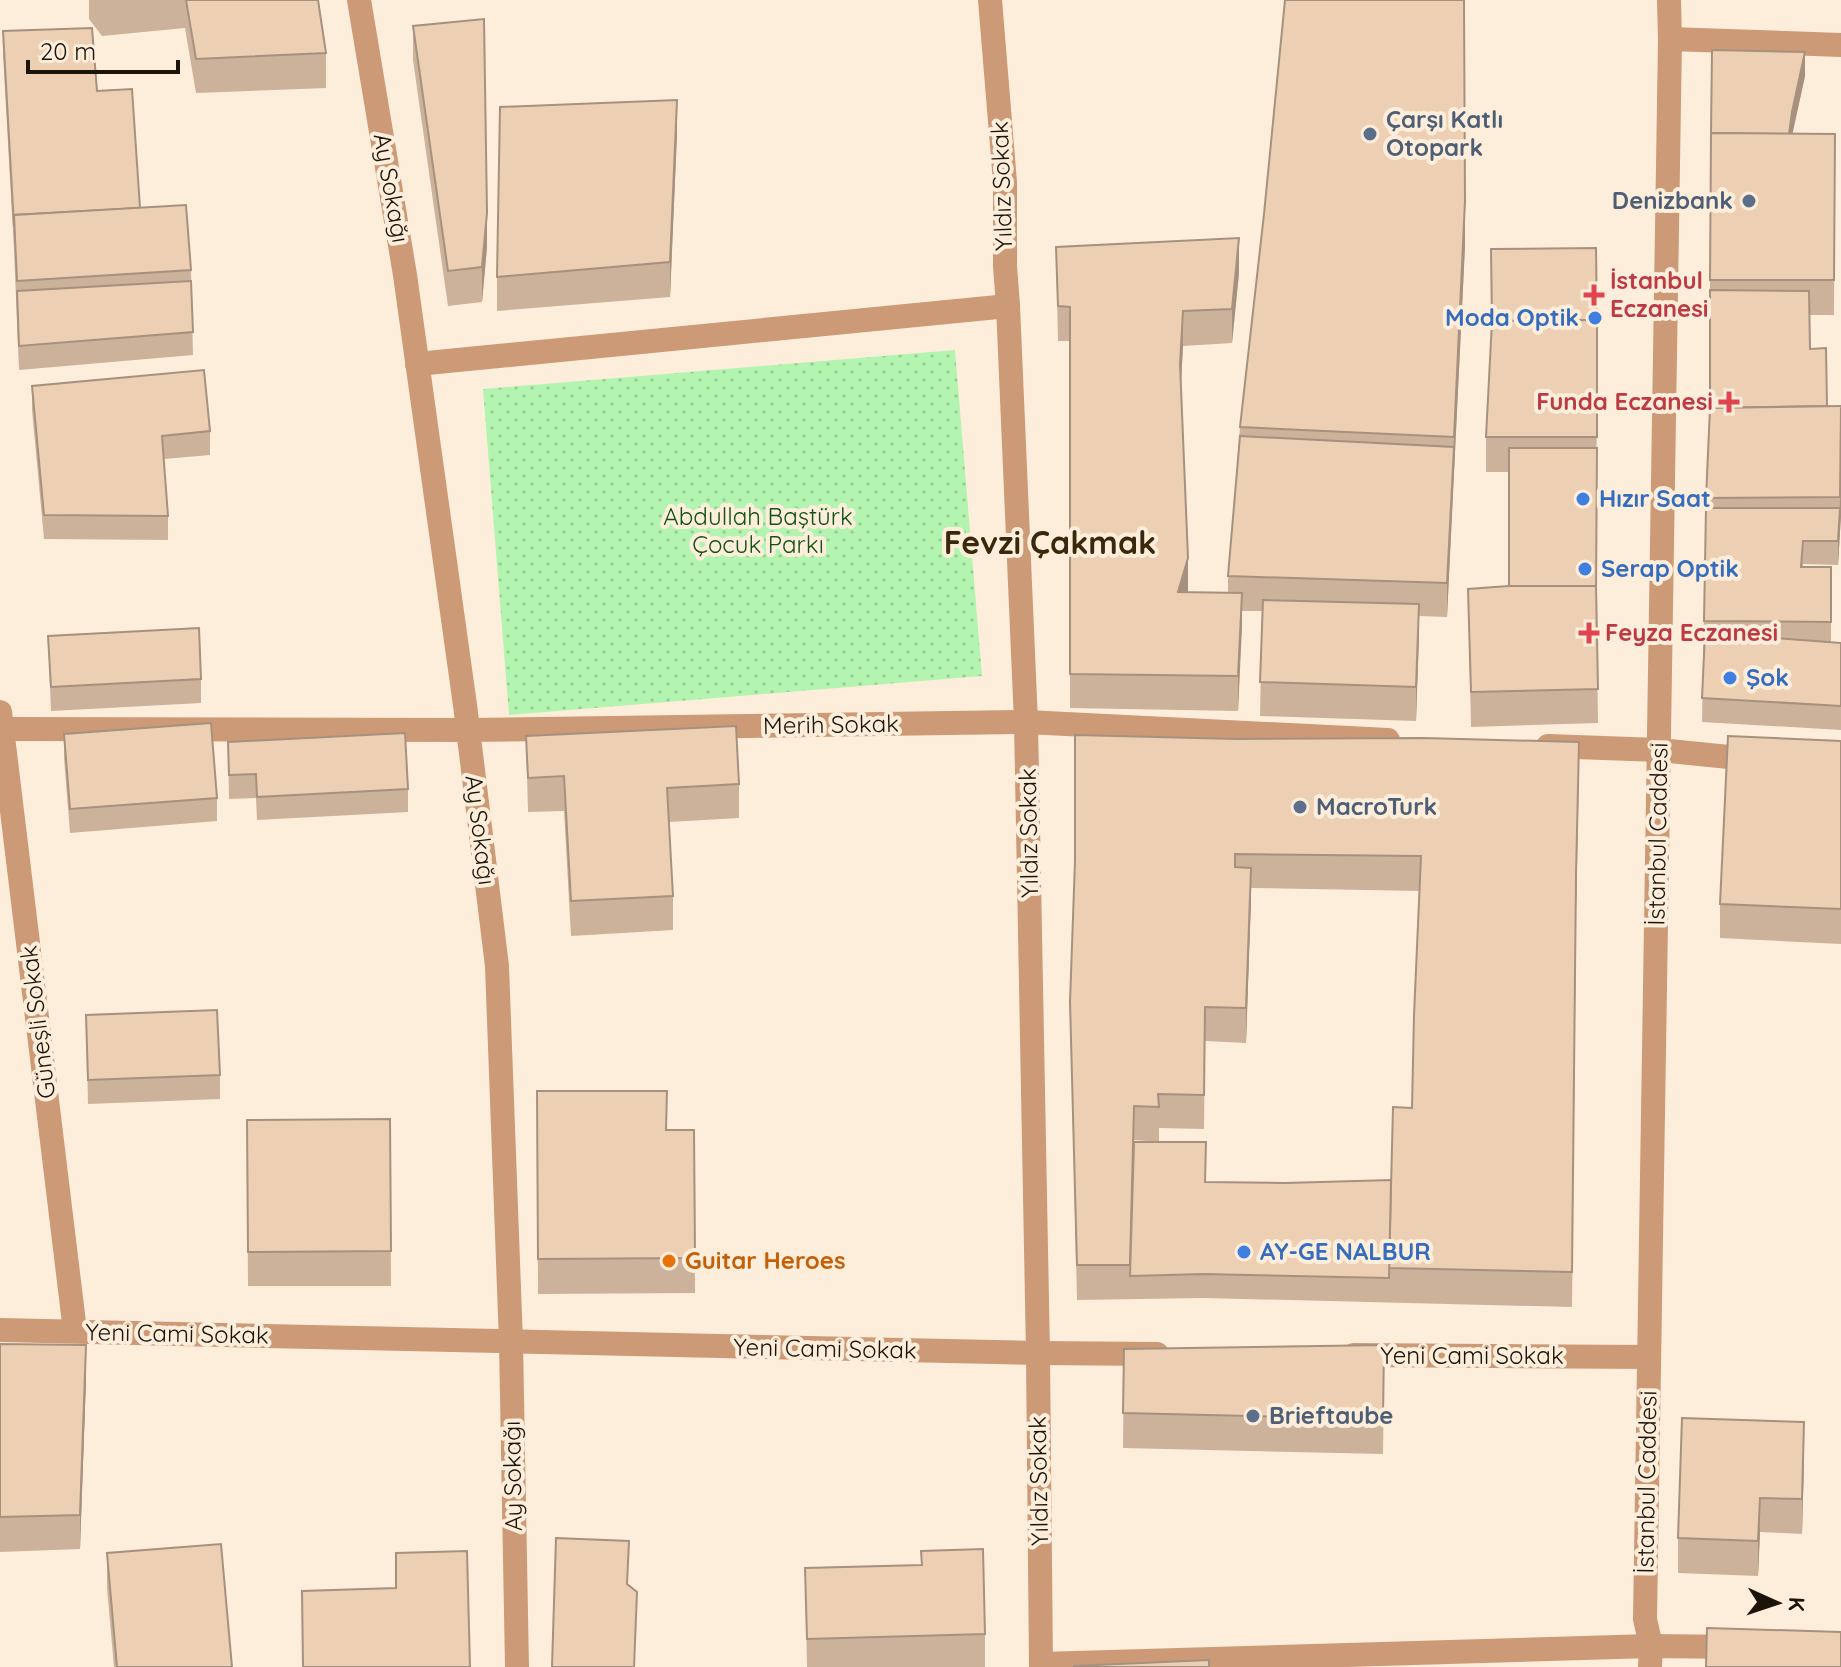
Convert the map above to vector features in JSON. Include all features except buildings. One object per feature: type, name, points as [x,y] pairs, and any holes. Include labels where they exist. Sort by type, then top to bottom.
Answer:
[{"type":"street","name":"Ay Sokağı","points":[[359,0],[405,275],[497,966],[511,1342],[517,1667]]},
{"type":"street","name":"Yıldız Sokak","points":[[990,0],[1005,182],[1005,266],[1026,722],[1041,1666]]},
{"type":"street","name":"İstanbul Caddesi","points":[[1650,1656],[1645,1619],[1669,0]]},
{"type":"street","points":[[1670,39],[1841,45]]},
{"type":"street","points":[[417,364],[1008,306]]},
{"type":"street","name":"Merih Sokak","points":[[1,721],[468,730],[1026,722],[1412,741]]},
{"type":"street","name":"Güneşli Sokak","points":[[1,721],[75,1331]]},
{"type":"street","points":[[1521,745],[1659,750],[1780,762]]},
{"type":"street","name":"Yeni Cami Sokak","points":[[0,1330],[1179,1354]]},
{"type":"street","name":"Yeni Cami Sokak","points":[[1336,1355],[1649,1357]]},
{"type":"street","points":[[1041,1666],[1650,1656],[1762,1647]]},
{"type":"green space","name":"Abdullah Baştürk Çocuk Parkı","points":[[955,350],[982,676],[509,715],[483,389]]},
{"type":"place","name":"Çarşı Katlı Otopark","points":[[1370,134]]},
{"type":"place","name":"Denizbank","points":[[1749,201]]},
{"type":"place","name":"İstanbul Eczanesi","points":[[1594,295]]},
{"type":"place","name":"Moda Optik","points":[[1595,318]]},
{"type":"place","name":"Funda Eczanesi","points":[[1729,402]]},
{"type":"place","name":"Hızır Saat","points":[[1583,499]]},
{"type":"place","name":"Serap Optik","points":[[1585,569]]},
{"type":"place","name":"Feyza Eczanesi","points":[[1589,633]]},
{"type":"place","name":"Şok","points":[[1730,678]]},
{"type":"place","name":"MacroTurk","points":[[1300,807]]},
{"type":"place","name":"AY-GE NALBUR","points":[[1244,1252]]},
{"type":"place","name":"Guitar Heroes","points":[[669,1261]]},
{"type":"place","name":"Brieftaube","points":[[1253,1416]]},
{"type":"district","name":"Fevzi Çakmak","points":[[1050,543]]}]
